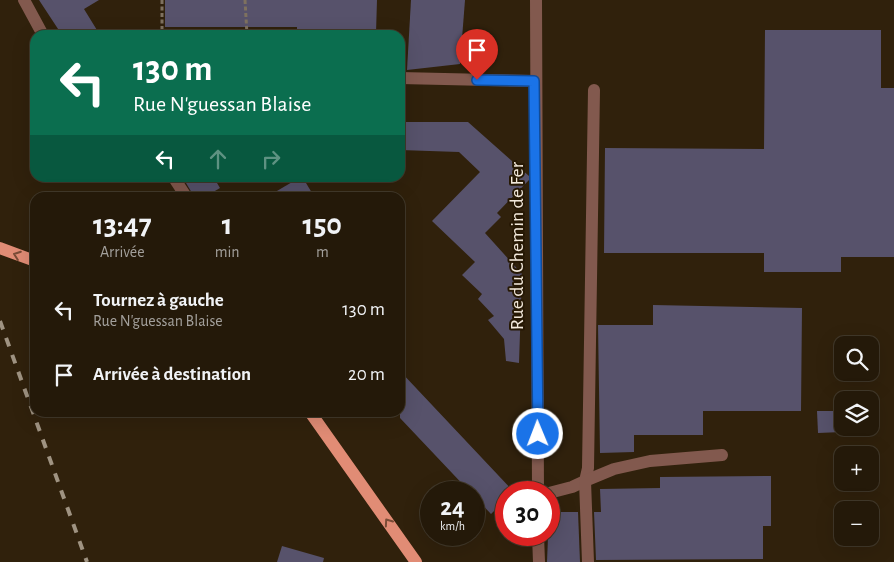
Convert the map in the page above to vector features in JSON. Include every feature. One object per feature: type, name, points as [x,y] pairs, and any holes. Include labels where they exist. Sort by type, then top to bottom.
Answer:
[{"type":"main road","points":[[0,248],[30,259]]},
{"type":"main road","points":[[314,417],[416,562]]},
{"type":"street","points":[[24,0],[40,30]]},
{"type":"street","name":"Rue du Chemin de Fer","points":[[536,0],[534,81],[538,481]]},
{"type":"street","points":[[405,78],[534,81]]},
{"type":"street","points":[[588,562],[585,480],[588,458],[594,90]]},
{"type":"street","points":[[560,490],[614,469],[650,461],[722,455]]},
{"type":"street","points":[[538,546],[539,562]]},
{"type":"path","points":[[162,0],[162,30]]},
{"type":"path","points":[[245,0],[247,30]]},
{"type":"building","points":[[39,0],[99,0],[84,9],[97,30],[59,30]]},
{"type":"building","points":[[165,0],[377,0],[376,30],[297,30],[297,27],[165,27]]},
{"type":"building","points":[[411,0],[465,0],[460,64],[407,70]]},
{"type":"building","points":[[765,30],[881,30],[881,88],[894,88],[894,257],[841,257],[841,272],[764,272],[764,253],[604,253],[605,148],[764,149]]},
{"type":"building","points":[[405,122],[468,122],[529,176],[529,180],[497,213],[501,217],[485,233],[522,274],[519,363],[506,361],[504,339],[488,320],[494,316],[478,299],[482,294],[462,275],[475,262],[432,221],[480,172],[459,152],[405,150]]},
{"type":"building","points":[[185,182],[216,182],[220,188],[213,192],[191,192]]},
{"type":"building","points":[[292,182],[305,182],[311,192],[275,192]]},
{"type":"building","points":[[653,305],[802,308],[801,411],[703,411],[703,435],[634,435],[634,452],[600,453],[598,325],[653,325]]},
{"type":"building","points":[[405,376],[504,481],[495,481],[495,510],[491,514],[485,508],[485,481],[460,481],[400,418],[405,417]]},
{"type":"building","points":[[817,411],[834,411],[834,432],[818,433]]},
{"type":"building","points":[[771,476],[771,526],[763,526],[763,559],[596,560],[594,512],[601,512],[600,489],[660,488],[660,477]]},
{"type":"building","points":[[560,512],[578,512],[580,562],[547,562],[548,546],[560,546]]},
{"type":"building","points":[[282,546],[324,558],[323,562],[277,562]]},
{"type":"railway","points":[[0,321],[30,404]]},
{"type":"railway","points":[[35,417],[87,562]]},
{"type":"route","points":[[477,80],[534,81],[538,434]]}]
